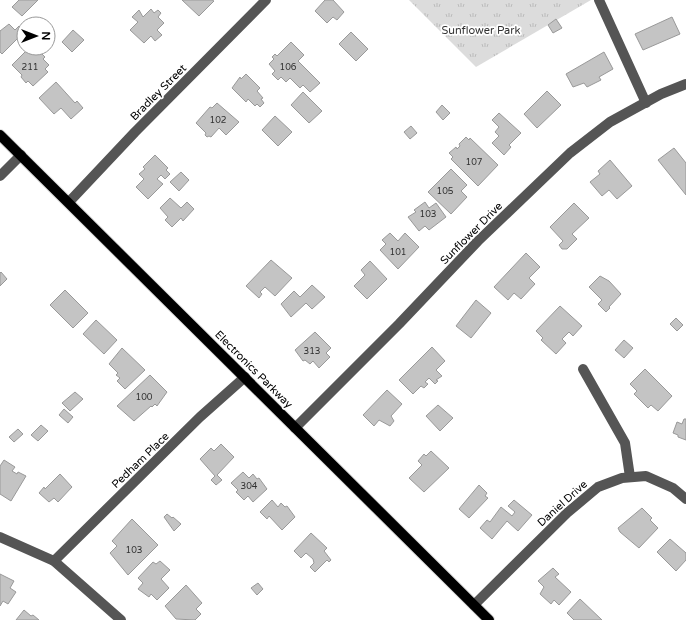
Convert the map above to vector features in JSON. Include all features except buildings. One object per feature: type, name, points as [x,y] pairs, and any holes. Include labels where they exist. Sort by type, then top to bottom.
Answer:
[{"type":"main road","name":"Electronics Parkway","points":[[0,135],[159,290],[295,428],[490,620]]},
{"type":"street","name":"Bradley Street","points":[[69,202],[135,132],[266,0]]},
{"type":"street","points":[[598,0],[646,103]]},
{"type":"street","name":"Sunflower Drive","points":[[295,428],[399,324],[478,241],[570,152],[610,122],[646,103],[684,88]]},
{"type":"street","points":[[0,176],[21,155]]},
{"type":"street","points":[[583,369],[625,443],[630,477]]},
{"type":"street","name":"Pedham Place","points":[[54,561],[200,417],[245,377]]},
{"type":"street","name":"Daniel Drive","points":[[474,605],[567,513],[598,487],[622,478],[646,476],[663,483],[686,499]]},
{"type":"street","points":[[0,537],[54,561],[121,620]]},
{"type":"green space","name":"Sunflower Park","points":[[409,0],[591,0],[476,67]]}]
